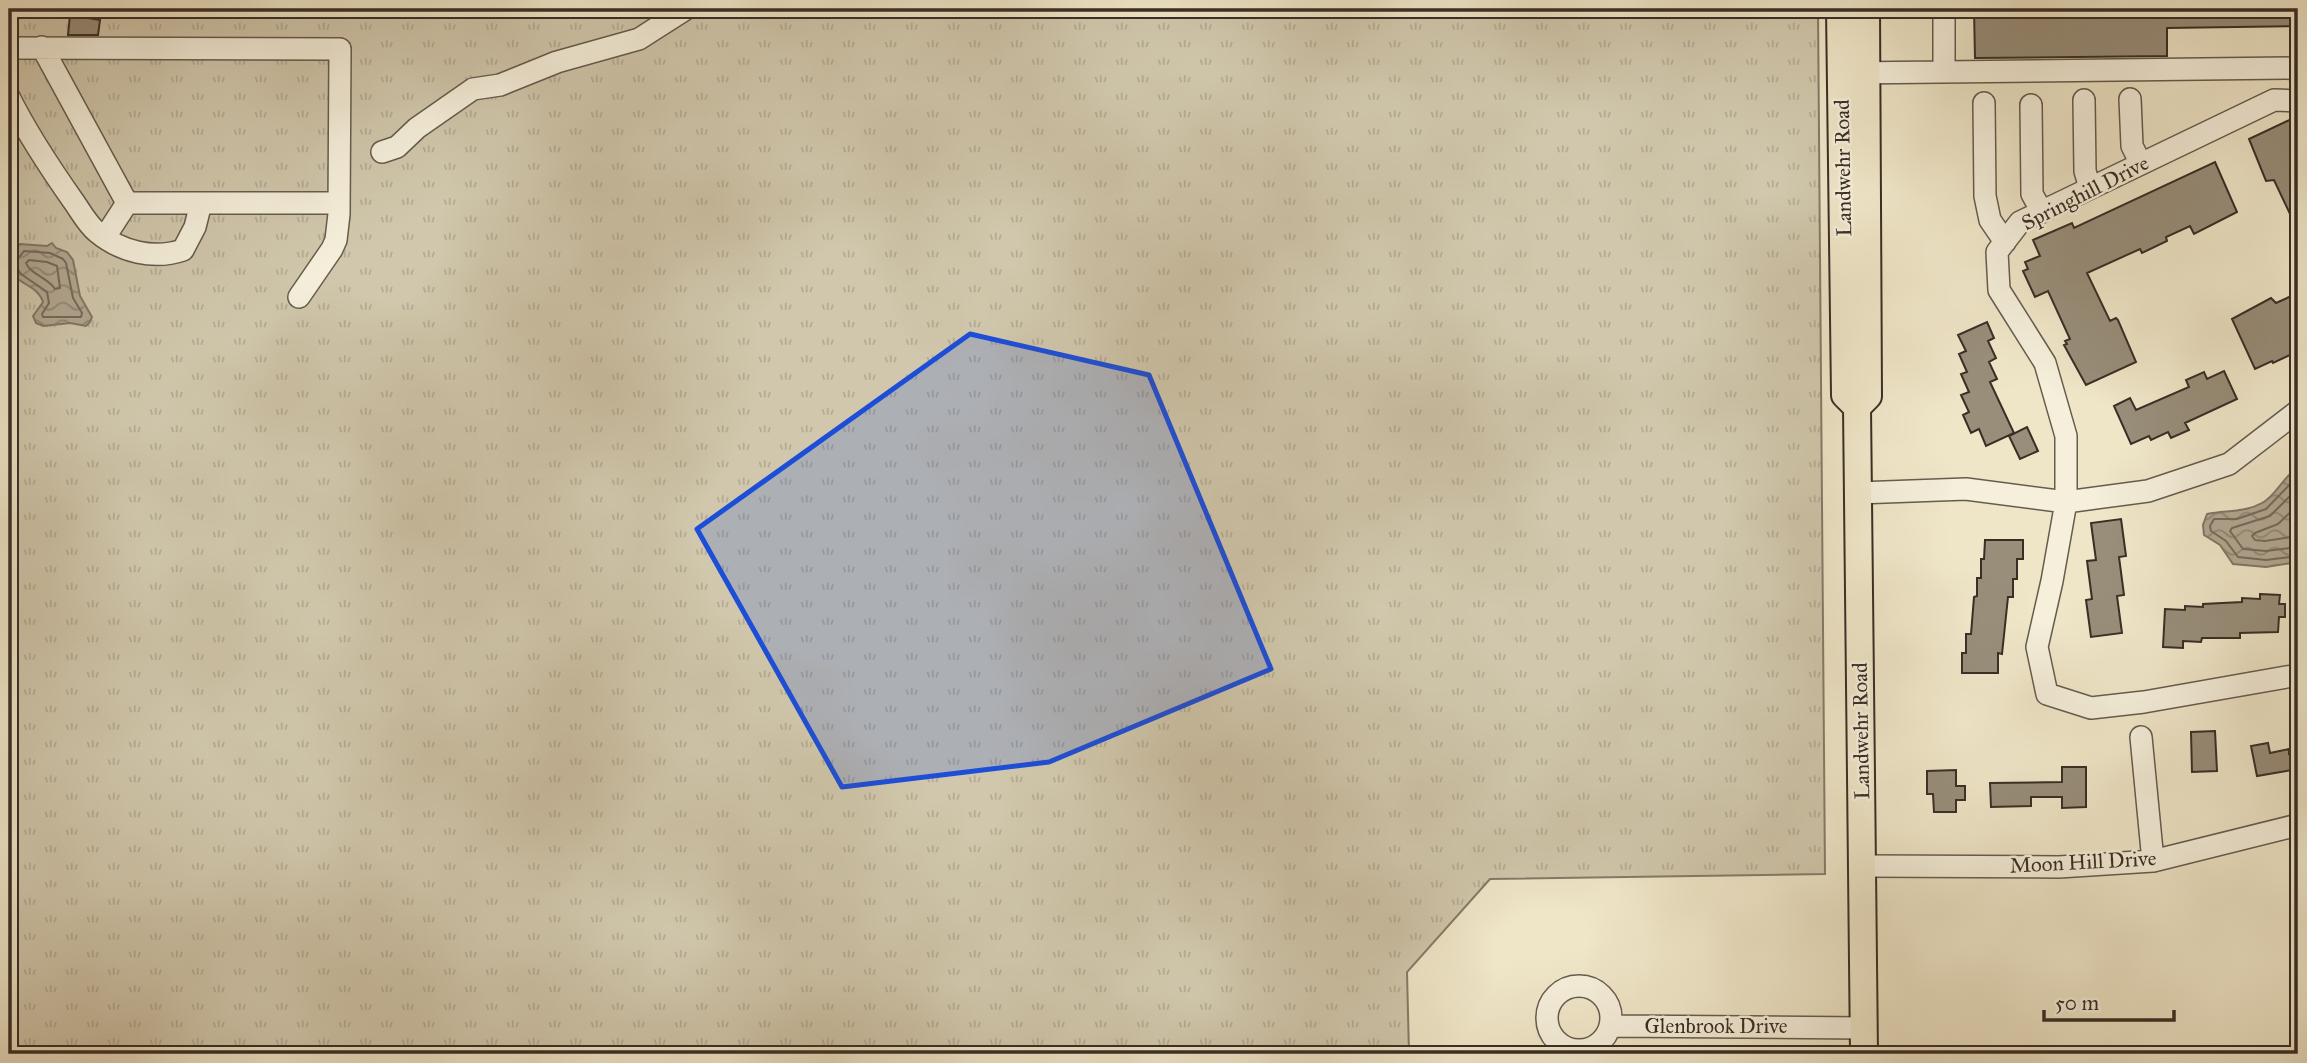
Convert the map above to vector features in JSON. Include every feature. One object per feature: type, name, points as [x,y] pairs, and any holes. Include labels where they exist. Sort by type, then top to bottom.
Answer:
[{"type":"main road","name":"Landwehr Road","points":[[1840,9],[1853,74]]},
{"type":"main road","name":"Landwehr Road","points":[[1864,1054],[1857,407],[1846,395],[1853,74],[1866,9]]},
{"type":"street","points":[[382,152],[397,147],[417,128],[472,89],[500,85],[557,62],[639,39],[686,9]]},
{"type":"street","points":[[1944,9],[1944,72]]},
{"type":"street","points":[[9,47],[340,49],[339,203],[336,240],[299,297]]},
{"type":"street","points":[[42,47],[127,203]]},
{"type":"street","points":[[1853,74],[2298,68]]},
{"type":"street","points":[[9,97],[27,134],[48,167],[97,232],[123,248],[143,254],[168,255],[183,250],[195,227],[201,203]]},
{"type":"street","points":[[2130,99],[2132,146],[2141,164]]},
{"type":"street","points":[[2084,100],[2085,171],[2091,188]]},
{"type":"street","name":"Springhill Drive","points":[[2298,101],[2274,100],[2020,222],[1997,252],[1999,290],[2045,363],[2066,436],[2066,502],[2037,647],[2047,694],[2091,708],[2144,702],[2298,676]]},
{"type":"street","points":[[1984,103],[1985,196],[1990,220],[2005,242]]},
{"type":"street","points":[[2031,105],[2032,194],[2042,212]]},
{"type":"street","points":[[127,203],[339,203]]},
{"type":"street","points":[[105,237],[127,203]]},
{"type":"street","points":[[1858,493],[1966,489],[2066,502],[2148,491],[2229,464],[2298,411]]},
{"type":"street","points":[[2141,737],[2153,861]]},
{"type":"street","name":"Moon Hill Drive","points":[[1863,866],[2059,867],[2153,861],[2298,825]]},
{"type":"street","name":"Glenbrook Drive","points":[[1610,1026],[1864,1028]]},
{"type":"highlighted area","points":[[970,334],[1149,375],[1271,669],[1049,762],[842,787],[697,529]]},
{"type":"green space","points":[[9,9],[1818,9],[1825,874],[1490,879],[1407,972],[1409,1054],[9,1054]]},
{"type":"water","points":[[52,243],[56,248],[67,252],[73,260],[80,296],[92,317],[86,326],[70,323],[43,326],[36,323],[33,316],[43,302],[39,294],[15,277],[12,271],[13,251],[20,244],[47,246]]},
{"type":"water","points":[[2298,468],[2298,562],[2266,567],[2233,564],[2220,545],[2204,535],[2203,525],[2207,514],[2242,510],[2262,503]]},
{"type":"building","points":[[1974,9],[2298,9],[2298,26],[2167,28],[2167,56],[1975,58]]},
{"type":"building","points":[[70,15],[100,20],[98,35],[68,35]]},
{"type":"building","points":[[2298,116],[2298,231],[2274,180],[2266,181],[2249,139]]},
{"type":"building","points":[[2215,162],[2237,212],[2194,234],[2190,226],[2166,237],[2167,241],[2142,253],[2140,249],[2087,273],[2110,321],[2116,318],[2118,320],[2136,362],[2086,385],[2064,345],[2067,344],[2065,341],[2070,339],[2048,291],[2035,297],[2023,271],[2028,269],[2025,262],[2040,256],[2033,240],[2072,223],[2074,228]]},
{"type":"building","points":[[2298,293],[2298,349],[2273,363],[2272,361],[2255,369],[2232,319],[2271,298],[2276,303]]},
{"type":"building","points":[[1987,322],[1994,338],[1988,341],[1996,358],[1989,362],[1997,379],[1990,382],[2014,433],[1986,446],[1979,429],[1971,433],[1963,415],[1969,412],[1961,395],[1969,392],[1961,374],[1967,372],[1959,354],[1966,351],[1958,335]]},
{"type":"building","points":[[2224,371],[2237,399],[2185,423],[2189,430],[2171,438],[2168,432],[2151,440],[2149,436],[2131,444],[2114,406],[2130,398],[2136,410],[2189,387],[2186,380],[2204,372],[2207,379]]},
{"type":"building","points":[[2027,427],[2038,451],[2020,459],[2009,436]]},
{"type":"building","points":[[2121,519],[2126,556],[2119,557],[2124,595],[2117,596],[2122,633],[2091,637],[2086,600],[2092,599],[2087,561],[2096,560],[2091,523]]},
{"type":"building","points":[[1985,540],[2023,540],[2023,559],[2017,559],[2013,597],[2008,597],[2002,654],[1998,653],[1998,673],[1962,673],[1962,653],[1966,653],[1966,634],[1971,634],[1974,597],[1977,596],[1977,578],[1981,578]]},
{"type":"building","points":[[2260,594],[2280,595],[2279,604],[2285,604],[2285,617],[2279,617],[2278,632],[2240,633],[2240,638],[2202,638],[2201,642],[2183,641],[2183,648],[2163,647],[2165,609],[2185,610],[2185,606],[2203,607],[2203,604],[2242,602],[2242,598],[2260,599]]},
{"type":"building","points":[[2215,731],[2217,771],[2192,772],[2191,732]]},
{"type":"building","points":[[2268,743],[2270,753],[2289,749],[2289,754],[2298,752],[2298,769],[2257,776],[2251,746]]},
{"type":"building","points":[[2062,767],[2086,767],[2086,807],[2062,808],[2062,797],[2031,797],[2031,806],[1991,807],[1990,783],[2062,782]]},
{"type":"building","points":[[1956,770],[1956,786],[1965,786],[1965,800],[1956,800],[1956,812],[1934,812],[1933,794],[1927,794],[1927,771]]}]
